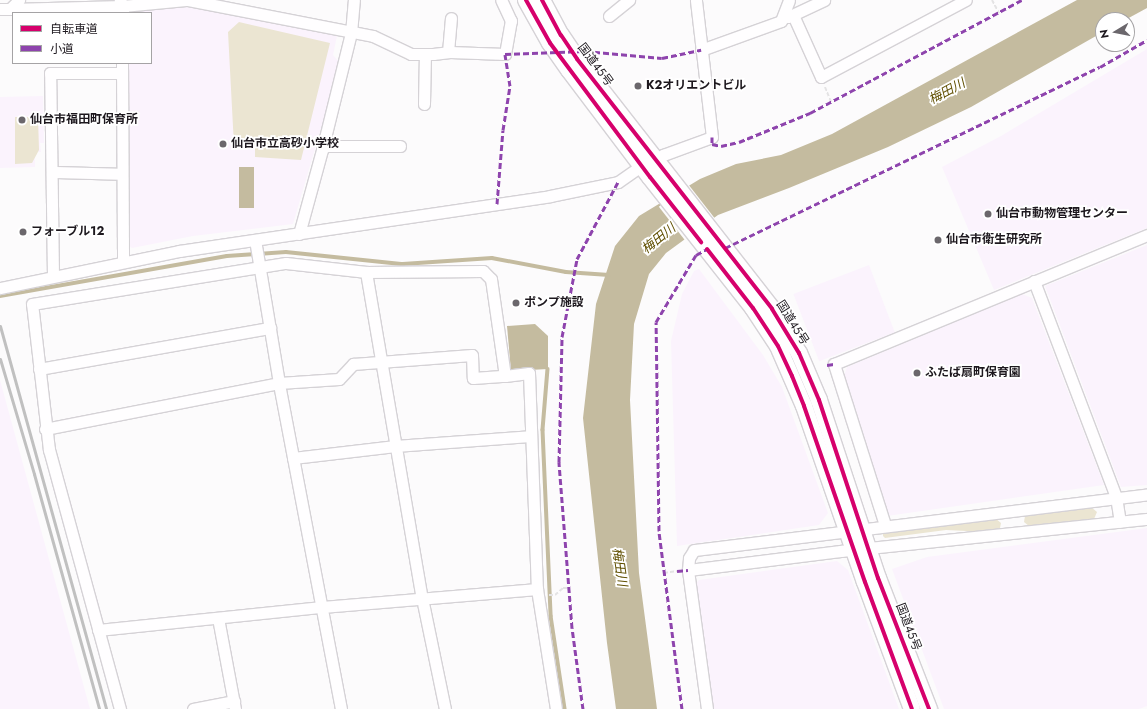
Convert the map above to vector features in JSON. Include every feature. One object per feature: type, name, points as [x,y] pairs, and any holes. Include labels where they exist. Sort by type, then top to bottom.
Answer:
[{"type":"highway","name":"国道45号","points":[[526,0],[550,43],[652,168],[717,238],[772,309],[799,353],[820,400],[855,530]]},
{"type":"highway","name":"国道45号","points":[[542,0],[561,35],[701,242],[753,308],[778,346],[929,709]]},
{"type":"highway","name":"国道45号","points":[[862,549],[912,709]]},
{"type":"street","points":[[5,9],[19,0]]},
{"type":"street","points":[[5,9],[122,6],[187,0],[351,33],[374,36],[411,54],[448,52],[506,54],[511,21],[501,0]]},
{"type":"street","points":[[299,234],[351,33],[354,0]]},
{"type":"street","points":[[610,16],[629,0]]},
{"type":"street","points":[[0,288],[123,261],[256,243],[299,234],[550,196],[618,182],[652,168],[663,155],[712,137],[696,0]]},
{"type":"street","points":[[781,21],[789,0]]},
{"type":"street","points":[[701,50],[781,21],[824,0]]},
{"type":"street","points":[[793,15],[821,77],[966,0]]},
{"type":"street","points":[[448,52],[451,18]]},
{"type":"street","points":[[424,104],[426,54]]},
{"type":"street","points":[[53,276],[50,72],[122,68],[123,261]]},
{"type":"street","points":[[323,146],[400,146]]},
{"type":"street","points":[[52,172],[122,174]]},
{"type":"street","points":[[885,526],[834,364],[1147,235]]},
{"type":"street","points":[[256,243],[279,383],[341,709]]},
{"type":"street","points":[[120,709],[49,450],[38,370],[32,304],[259,264],[286,263],[366,272],[483,271],[491,279],[493,284],[505,376]]},
{"type":"street","points":[[366,272],[380,361],[422,598],[445,709]]},
{"type":"street","points":[[1034,281],[1116,497],[1120,522]]},
{"type":"street","points":[[38,370],[270,328]]},
{"type":"street","points":[[45,429],[279,383],[339,379],[354,364],[472,355],[473,378],[530,373],[530,436],[537,589],[556,709]]},
{"type":"street","points":[[293,458],[395,446],[530,436]]},
{"type":"street","points":[[707,709],[682,570],[694,550],[1147,494]]},
{"type":"street","points":[[682,570],[862,549],[1147,519]]},
{"type":"street","points":[[98,630],[322,607],[537,589]]},
{"type":"street","points":[[193,709],[235,705],[218,618]]},
{"type":"path","points":[[992,0],[998,13]]},
{"type":"path","points":[[821,77],[831,102]]},
{"type":"path","points":[[664,573],[682,570]]},
{"type":"path","points":[[555,595],[563,588],[569,588]]},
{"type":"shaded area","name":"仙台市立高砂小学校","points":[[180,6],[228,13],[337,36],[333,55],[340,63],[293,224],[193,236],[132,248],[129,246],[128,64],[152,64],[152,12],[127,12],[127,9]]},
{"type":"shaded area","points":[[239,22],[330,43],[301,160],[255,157],[255,146],[234,146],[228,32]]},
{"type":"shaded area","points":[[1147,49],[1147,228],[994,290],[942,167],[1001,136]]},
{"type":"shaded area","name":"仙台市福田町保育所","points":[[43,96],[44,143],[40,143],[41,152],[35,152],[35,167],[0,168],[0,97]]},
{"type":"shaded area","points":[[15,117],[38,117],[39,150],[32,163],[15,164]]},
{"type":"shaded area","points":[[1147,245],[1147,485],[1121,487],[1045,286]]},
{"type":"shaded area","points":[[869,265],[895,332],[819,361],[793,294]]},
{"type":"shaded area","points":[[699,269],[763,355],[782,387],[828,513],[819,525],[677,546],[671,341],[682,294],[694,271]]},
{"type":"shaded area","points":[[1022,294],[1032,298],[1104,485],[887,516],[844,376],[847,367]]},
{"type":"shaded area","points":[[0,380],[90,709],[0,709]]},
{"type":"shaded area","points":[[1091,507],[1097,512],[1094,519],[1029,526],[1024,522],[1025,516],[1028,515]]},
{"type":"shaded area","points":[[995,518],[1001,523],[1000,528],[998,530],[987,532],[946,530],[885,538],[883,536],[883,532]]},
{"type":"shaded area","points":[[1147,528],[1147,706],[1139,709],[944,709],[892,569],[927,557]]},
{"type":"shaded area","points":[[837,561],[848,570],[899,709],[710,709],[694,586],[699,580]]},
{"type":"water","name":"梅田川","points":[[1077,0],[1147,0],[1147,8],[1135,15],[1135,12],[1095,12],[1095,37],[971,107],[888,147],[789,188],[718,215],[666,253],[649,274],[634,324],[630,400],[639,573],[657,709],[616,709],[607,643],[583,418],[596,304],[615,246],[639,216],[700,179],[736,164],[781,155],[832,134]]},
{"type":"water","points":[[239,167],[254,167],[254,208],[239,208]]},
{"type":"water","points":[[535,324],[548,336],[548,369],[511,371],[507,326]]},
{"type":"pier","points":[[688,184],[715,219],[686,241],[659,207]]},
{"type":"waterway","points":[[0,296],[227,256],[286,252],[403,264],[492,258],[566,272],[609,275]]},
{"type":"waterway","points":[[548,369],[543,430],[551,616],[565,709]]},
{"type":"railway","points":[[0,326],[106,709]]},
{"type":"railway","points":[[0,359],[34,474],[99,709]]},
{"type":"marked path","points":[[712,137],[712,144],[721,146],[739,142],[810,113],[1022,0]]},
{"type":"marked path","points":[[725,248],[1100,67],[1147,40]]},
{"type":"marked path","points":[[497,204],[503,130],[510,86],[505,54],[585,51],[662,58],[701,50]]},
{"type":"marked path","points":[[583,709],[572,628],[559,462],[562,337],[577,259],[618,182]]},
{"type":"marked path","points":[[682,709],[659,531],[656,322],[696,255],[707,249]]},
{"type":"marked path","points":[[827,365],[834,364]]},
{"type":"marked path","points":[[677,571],[688,570]]},
{"type":"cycle path","points":[[526,0],[550,43],[650,177],[701,242]]},
{"type":"cycle path","points":[[542,0],[561,35],[577,59],[772,309],[799,353],[819,400],[878,578],[929,709]]},
{"type":"cycle path","points":[[707,249],[753,308],[778,346],[792,376],[912,709]]},
{"type":"place","name":"K2オリエントビル","points":[[638,86]]},
{"type":"place","name":"仙台市福田町保育所","points":[[22,120]]},
{"type":"place","name":"仙台市立高砂小学校","points":[[223,144]]},
{"type":"place","name":"仙台市動物管理センター","points":[[988,214]]},
{"type":"place","name":"フォーブル12","points":[[23,232]]},
{"type":"place","name":"仙台市衛生研究所","points":[[938,240]]},
{"type":"place","name":"ポンプ施設","points":[[516,303]]},
{"type":"place","name":"ふたば扇町保育園","points":[[917,373]]}]
